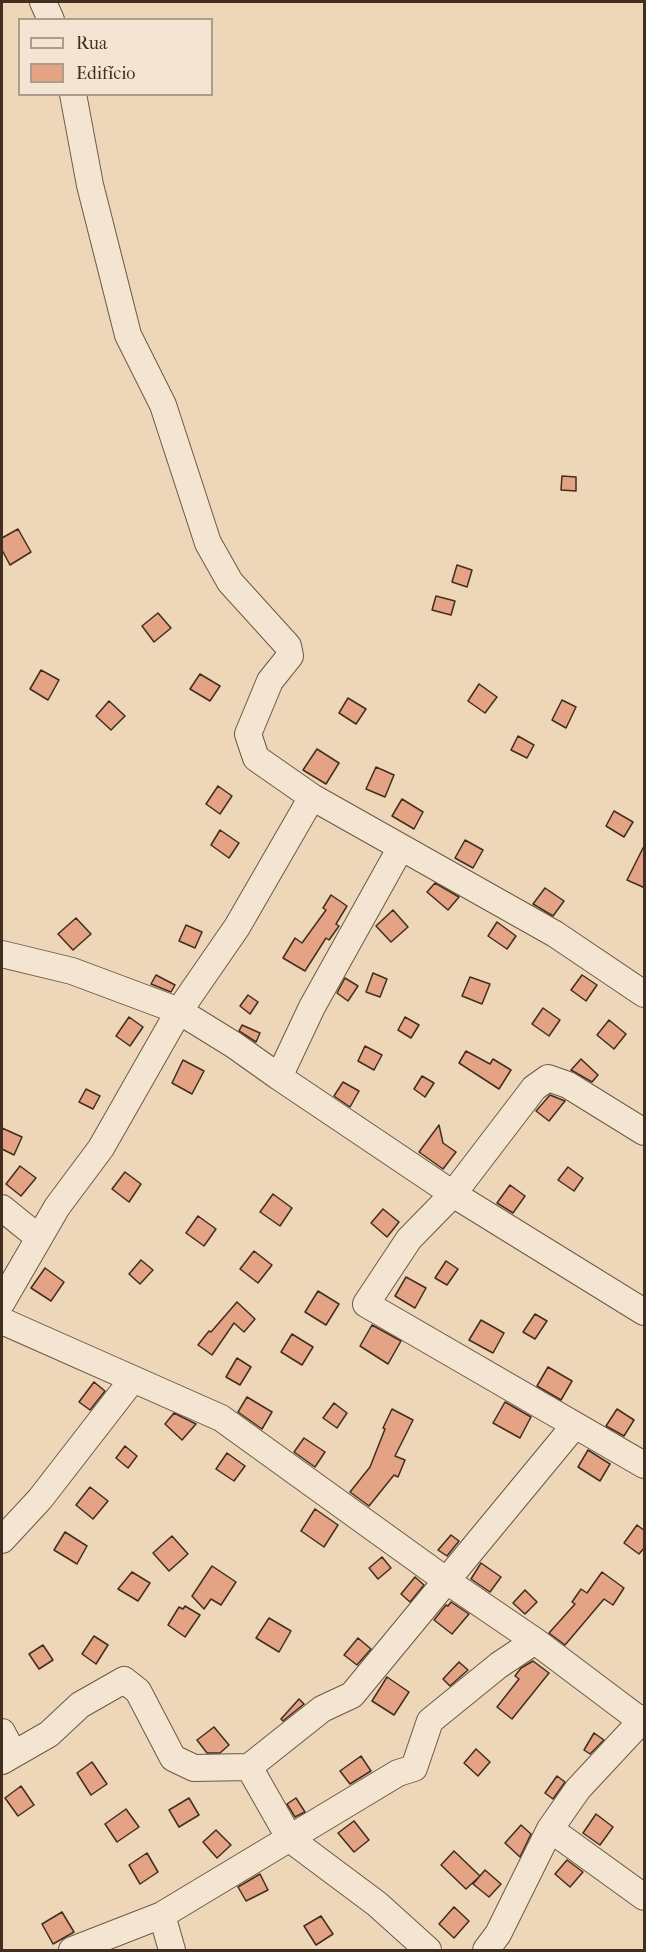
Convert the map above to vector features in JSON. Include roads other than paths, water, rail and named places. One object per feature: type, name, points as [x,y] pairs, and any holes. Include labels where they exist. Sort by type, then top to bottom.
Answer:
[{"type":"street","points":[[43,2],[50,18]]},
{"type":"street","points":[[73,96],[90,185],[128,335],[163,405],[208,543],[230,582],[288,646],[290,656],[270,681],[248,734],[256,758],[312,797],[400,849],[555,934],[645,994]]},
{"type":"street","points":[[2,1302],[57,1207],[101,1148],[179,1011],[237,927],[312,797]]},
{"type":"street","points":[[279,1077],[312,1007],[400,849]]},
{"type":"street","points":[[2,954],[72,971],[179,1011],[234,1045],[453,1194],[645,1312]]},
{"type":"street","points":[[645,1132],[568,1085],[548,1078],[534,1088],[453,1194],[409,1239],[366,1304],[645,1465]]},
{"type":"street","points":[[2,1208],[39,1238]]},
{"type":"street","points":[[2,1321],[221,1418],[644,1721],[578,1789],[550,1829],[498,1934],[486,1950]]},
{"type":"street","points":[[2,1540],[40,1499],[133,1379]]},
{"type":"street","points":[[5,1749],[49,1734],[80,1705],[124,1680],[138,1691],[173,1758],[194,1768],[249,1767],[322,1709],[352,1695],[575,1425]]},
{"type":"street","points":[[72,1950],[162,1915],[398,1773],[414,1768],[430,1721],[499,1665],[535,1641]]},
{"type":"street","points":[[249,1767],[290,1839],[376,1905],[428,1950]]},
{"type":"street","points":[[550,1829],[645,1897]]},
{"type":"street","points":[[162,1915],[172,1950]]}]
